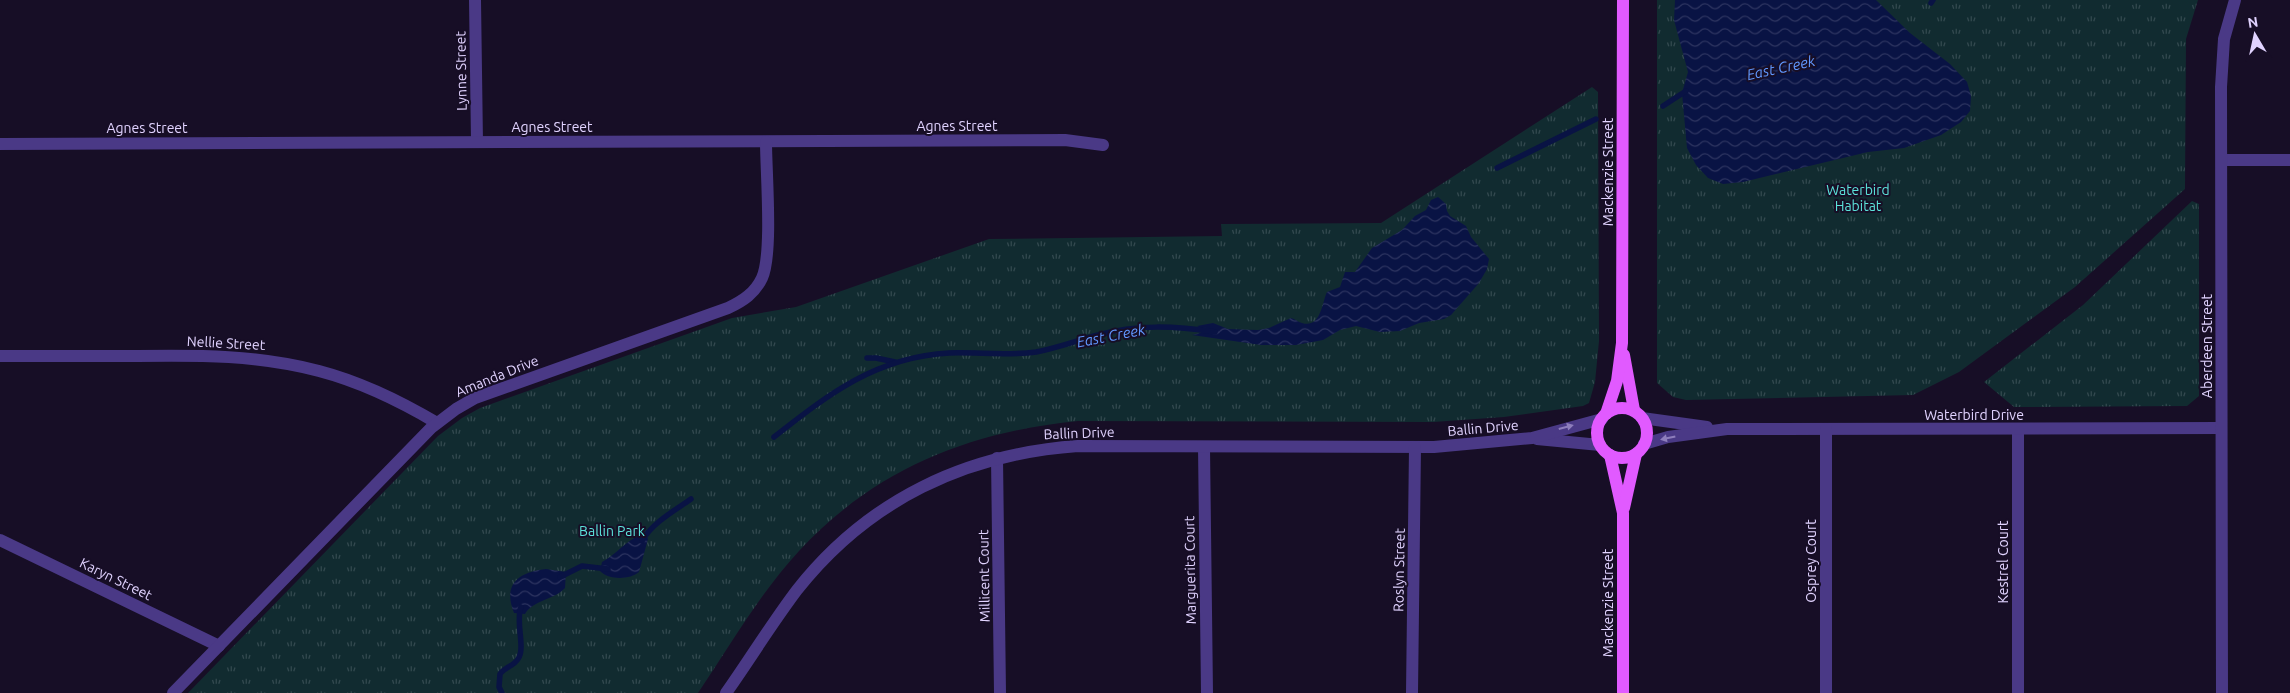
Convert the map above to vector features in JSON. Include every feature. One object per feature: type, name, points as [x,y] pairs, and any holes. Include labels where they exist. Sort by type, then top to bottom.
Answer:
[{"type":"main road","name":"Mackenzie Street","points":[[1604,417],[1617,381],[1622,343],[1623,0]]},
{"type":"main road","name":"Mackenzie Street","points":[[1622,343],[1638,414]]},
{"type":"main road","points":[[1619,409],[1638,414],[1647,431],[1644,444],[1636,454],[1623,458],[1610,455],[1600,445],[1597,432],[1604,417],[1619,409]]},
{"type":"main road","name":"Mackenzie Street","points":[[1623,693],[1623,513],[1636,454]]},
{"type":"main road","name":"Mackenzie Street","points":[[1610,455],[1623,513]]},
{"type":"street","name":"Lynne Street","points":[[475,0],[477,142]]},
{"type":"street","name":"Aberdeen Street","points":[[2222,693],[2223,160],[2221,87],[2224,39],[2235,0]]},
{"type":"street","name":"Agnes Street","points":[[0,144],[1065,140],[1103,145]]},
{"type":"street","name":"Amanda Drive","points":[[173,693],[437,423],[475,398],[728,308],[745,299],[758,285],[767,259],[766,142]]},
{"type":"street","points":[[2223,160],[2290,160]]},
{"type":"street","name":"Nellie Street","points":[[0,356],[196,355],[259,359],[320,371],[351,381],[381,393],[437,423]]},
{"type":"street","name":"Waterbird Drive","points":[[1638,414],[1727,430]]},
{"type":"street","name":"Ballin Drive","points":[[1532,438],[1604,417]]},
{"type":"street","name":"Waterbird Drive","points":[[1644,444],[1668,437],[1727,430],[2221,428]]},
{"type":"street","name":"Osprey Court","points":[[1826,429],[1826,693]]},
{"type":"street","name":"Kestrel Court","points":[[2018,430],[2018,693]]},
{"type":"street","name":"Ballin Drive","points":[[726,693],[797,591],[835,548],[857,529],[905,496],[957,471],[997,458],[1047,449],[1078,446],[1416,447],[1532,438],[1600,445]]},
{"type":"street","name":"Marguerita Court","points":[[1204,447],[1207,693]]},
{"type":"street","name":"Roslyn Street","points":[[1412,693],[1416,447]]},
{"type":"street","name":"Millicent Court","points":[[997,458],[1000,693]]},
{"type":"street","name":"Karyn Street","points":[[0,540],[219,646]]},
{"type":"green space","name":"Waterbird Habitat","points":[[1657,0],[2198,0],[2186,39],[2185,189],[2075,287],[1959,372],[1913,395],[1686,400],[1673,397],[1657,383]]},
{"type":"green space","name":"Ballin Park","points":[[1592,87],[1598,92],[1599,341],[1595,382],[1589,403],[1583,406],[1504,417],[1433,422],[1078,421],[1038,426],[999,434],[962,445],[926,459],[892,477],[859,498],[828,522],[799,551],[771,584],[698,693],[188,693],[438,436],[462,418],[480,408],[732,318],[796,307],[989,239],[1222,236],[1221,224],[1381,223]]},
{"type":"green space","points":[[2192,201],[2199,204],[2199,396],[2187,406],[2014,407],[1984,382],[2083,305]]},
{"type":"water","points":[[1675,0],[1876,0],[1910,33],[1950,64],[1967,82],[1971,96],[1970,111],[1961,122],[1941,135],[1904,148],[1868,152],[1743,182],[1723,184],[1708,178],[1696,165],[1687,148],[1682,93],[1688,72],[1674,20]]},
{"type":"water","points":[[1438,197],[1446,204],[1450,216],[1466,226],[1471,237],[1489,259],[1487,269],[1479,283],[1451,315],[1444,319],[1419,323],[1400,331],[1380,332],[1356,326],[1340,330],[1323,340],[1296,345],[1261,345],[1192,335],[1208,331],[1197,326],[1213,323],[1228,329],[1258,330],[1269,328],[1291,318],[1302,323],[1308,324],[1313,322],[1320,314],[1327,292],[1340,287],[1345,272],[1355,272],[1372,248],[1402,230],[1415,216],[1426,210],[1431,200]]},
{"type":"water","points":[[641,535],[646,535],[648,539],[639,572],[625,578],[619,578],[608,576],[600,571],[602,562],[631,540]]},
{"type":"water","points":[[546,569],[566,572],[565,588],[533,606],[525,614],[514,613],[510,594],[516,581],[528,573]]},
{"type":"waterway","name":"East Creek","points":[[1663,106],[1686,91]]},
{"type":"waterway","name":"East Creek","points":[[1497,168],[1596,119]]},
{"type":"waterway","name":"East Creek","points":[[774,437],[814,406],[855,380],[876,370],[923,356],[949,353],[1014,354],[1036,352],[1127,329],[1171,327],[1215,332]]},
{"type":"waterway","points":[[867,358],[895,362]]},
{"type":"waterway","name":"East Creek","points":[[642,541],[657,523],[691,499]]},
{"type":"waterway","name":"East Creek","points":[[560,577],[582,566],[608,569]]},
{"type":"waterway","name":"East Creek","points":[[502,693],[499,687],[500,674],[512,665],[520,654],[519,613],[521,607]]}]
